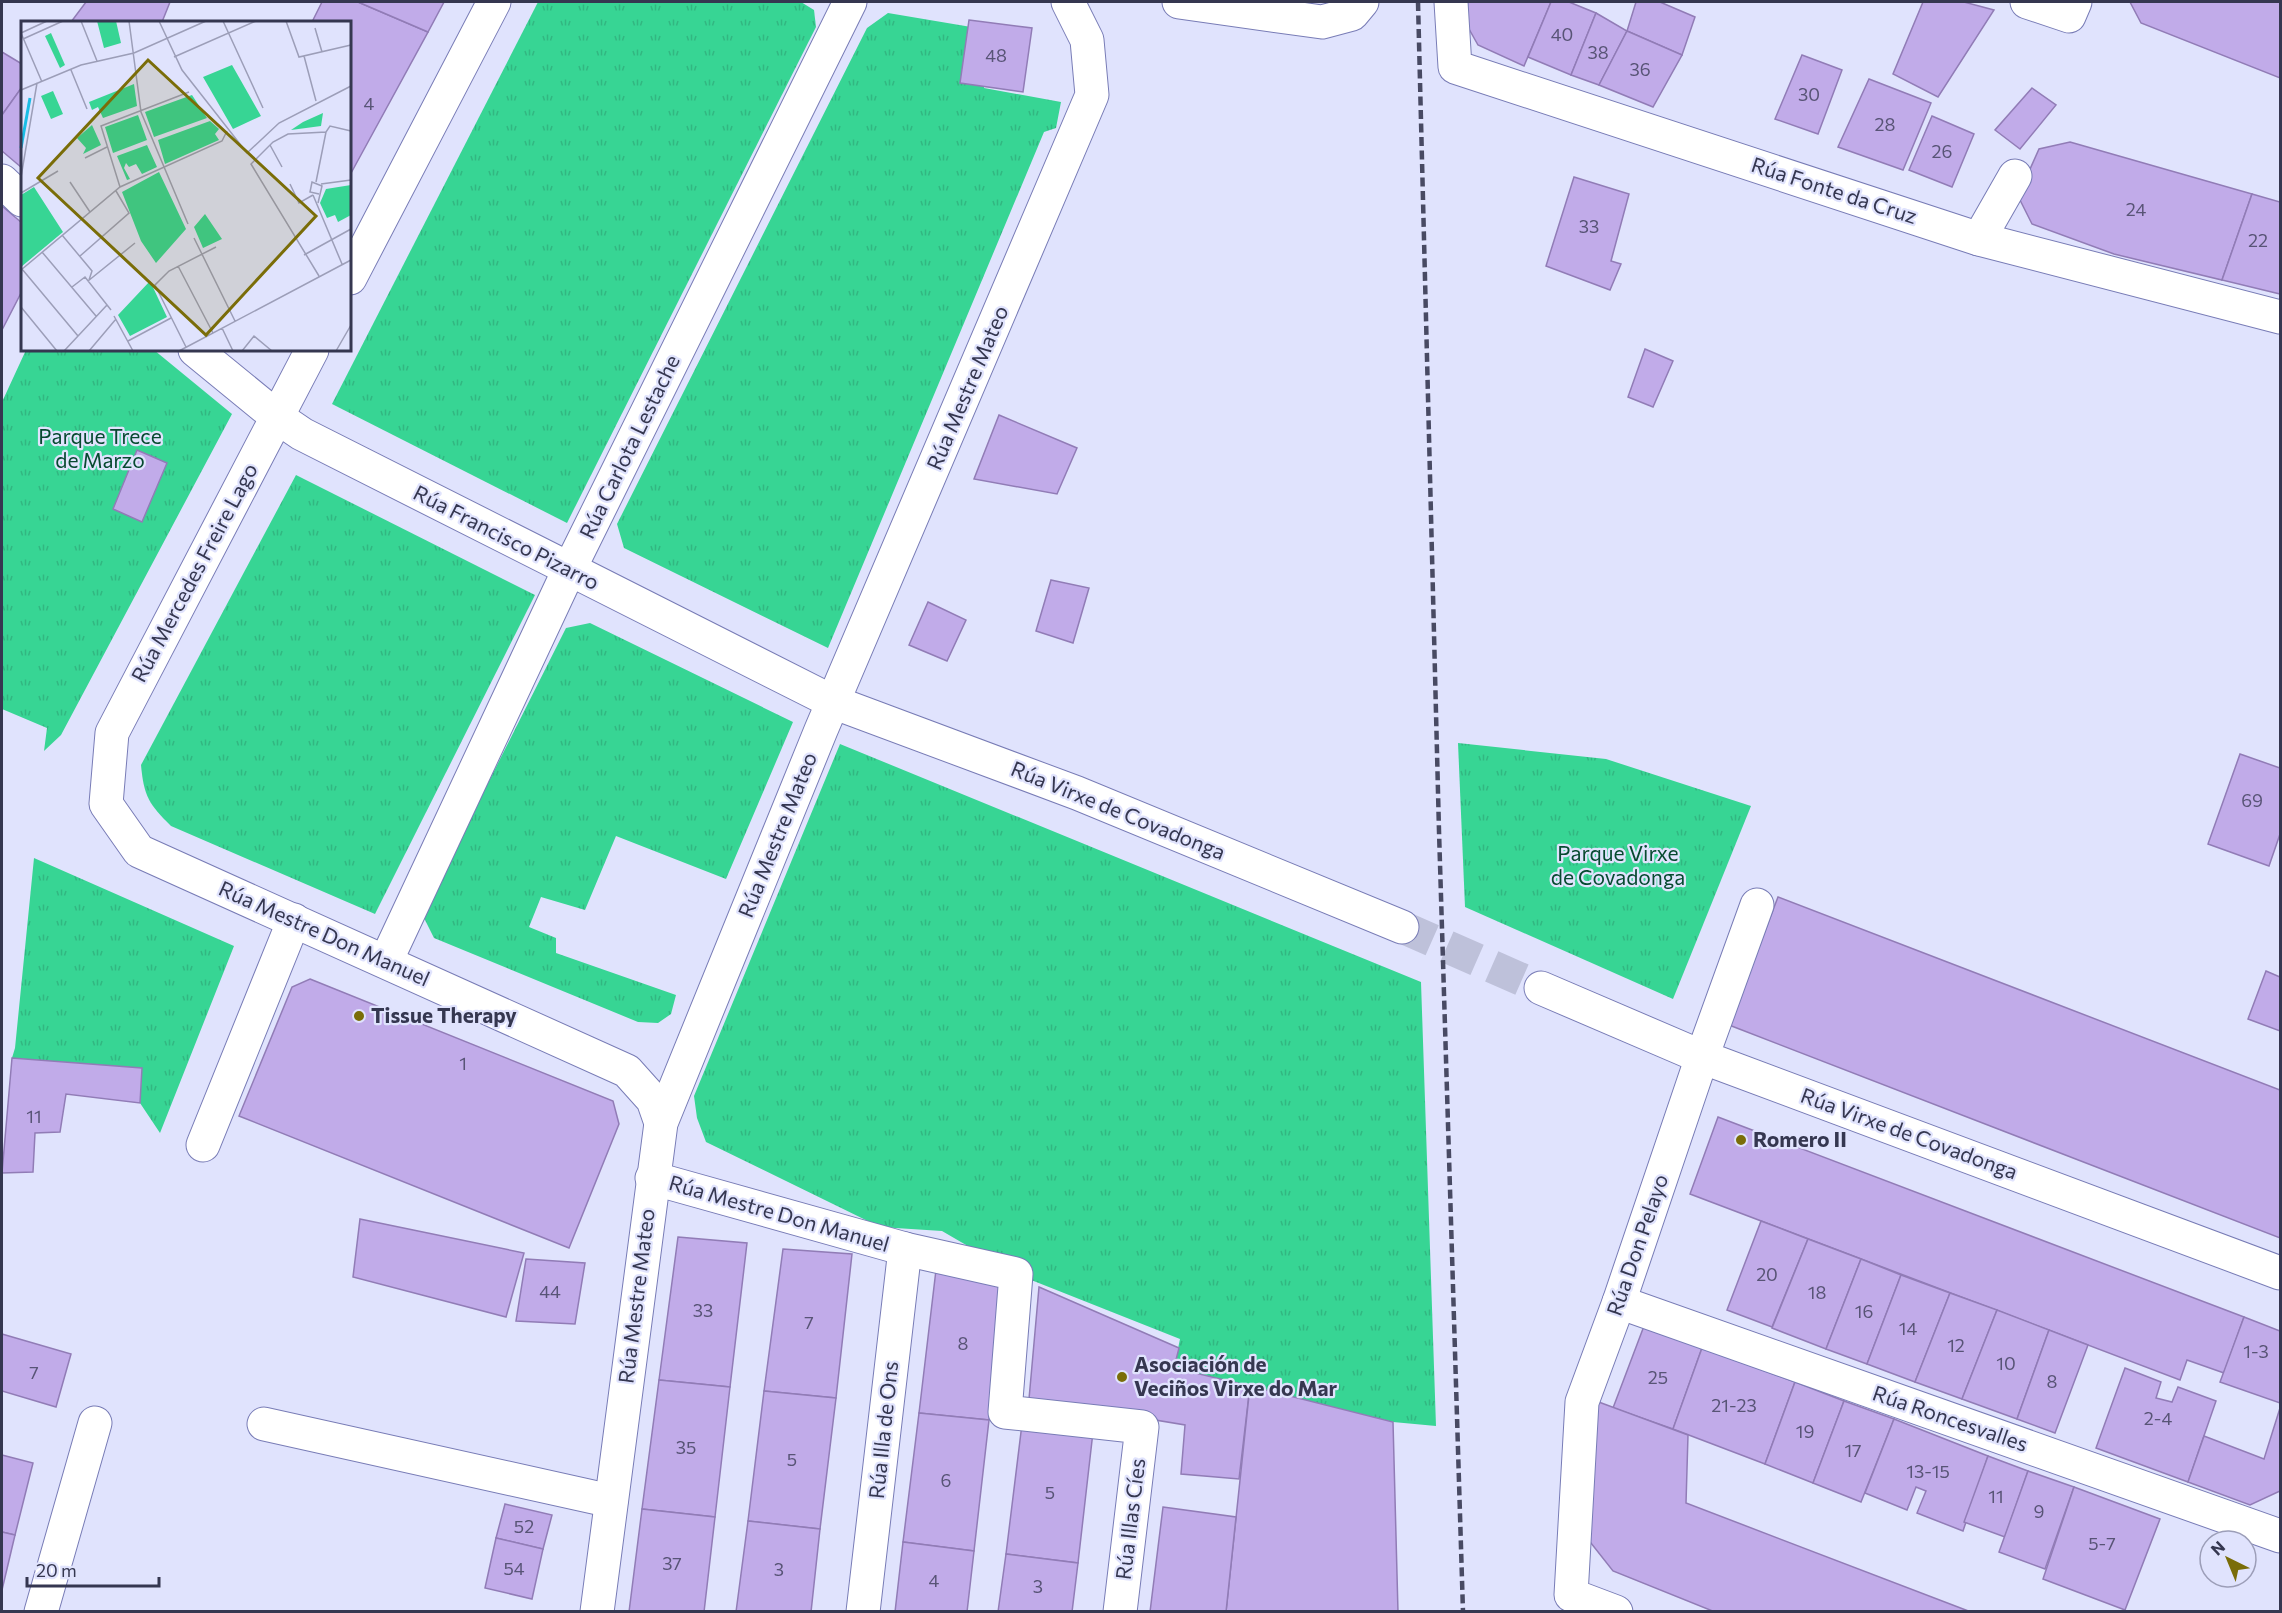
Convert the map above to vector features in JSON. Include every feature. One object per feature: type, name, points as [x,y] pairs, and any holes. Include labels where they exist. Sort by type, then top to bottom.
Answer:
[{"type":"street","points":[[351,277],[494,2]]},
{"type":"street","name":"Rúa Carlota Lestache","points":[[386,961],[570,570],[850,2]]},
{"type":"street","name":"Rúa Mestre Mateo","points":[[597,1611],[661,1123],[833,702],[1092,95],[1087,40],[1068,2]]},
{"type":"street","points":[[1179,2],[1322,22],[1357,8]]},
{"type":"street","name":"Rúa Fonte da Cruz","points":[[1451,2],[1455,67],[1979,239],[2280,317]]},
{"type":"street","points":[[2027,2],[2068,16],[2074,2]]},
{"type":"street","points":[[1979,239],[2014,176]]},
{"type":"street","points":[[2,181],[21,199]]},
{"type":"street","name":"Rúa Francisco Pizarro","points":[[196,351],[277,417],[302,434],[833,702]]},
{"type":"street","name":"Rúa Mercedes Freire Lago","points":[[106,804],[112,733],[311,351]]},
{"type":"street","name":"Rúa Virxe de Covadonga","points":[[833,702],[1077,793],[1402,927]]},
{"type":"street","name":"Rúa Mestre Don Manuel","points":[[106,804],[139,851],[627,1071],[653,1100],[661,1123]]},
{"type":"street","name":"Rúa Don Pelayo","points":[[1616,1611],[1571,1594],[1582,1402],[1757,905]]},
{"type":"street","points":[[203,1145],[294,920]]},
{"type":"street","name":"Rúa Virxe de Covadonga","points":[[1540,988],[1702,1057],[2280,1273]]},
{"type":"street","points":[[627,1071],[666,1064],[687,1057]]},
{"type":"street","name":"Rúa Mestre Don Manuel","points":[[652,1178],[905,1249],[1016,1274],[1005,1412],[1142,1427]]},
{"type":"street","name":"Rúa Illa de Ons","points":[[863,1611],[905,1249]]},
{"type":"street","name":"Rúa Roncesvalles","points":[[1619,1302],[2280,1536]]},
{"type":"street","points":[[41,1611],[94,1423]]},
{"type":"street","points":[[264,1424],[611,1501]]},
{"type":"street","name":"Rúa Illas Cíes","points":[[1119,1611],[1142,1427]]},
{"type":"green space","points":[[538,2],[801,2],[814,10],[816,27],[567,523],[332,404]]},
{"type":"green space","points":[[888,13],[983,29],[984,88],[1061,102],[1056,128],[1044,132],[828,648],[624,548],[617,524],[867,28]]},
{"type":"green space","name":"Parque Trece de Marzo","points":[[26,351],[155,351],[232,414],[61,735],[44,751],[47,728],[2,709],[2,402]]},
{"type":"green space","points":[[296,475],[535,595],[375,914],[171,826],[157,812],[144,785],[141,765]]},
{"type":"green space","points":[[590,623],[793,722],[726,879],[616,836],[585,910],[541,897],[529,927],[556,938],[556,953],[676,995],[671,1014],[658,1023],[638,1022],[434,938],[422,914],[566,628]]},
{"type":"green space","name":"Parque Virxe de Covadonga","points":[[1458,743],[1606,759],[1751,806],[1673,999],[1465,907]]},
{"type":"green space","points":[[840,744],[1421,982],[1436,1426],[1393,1422],[1174,1368],[1180,1339],[1016,1274],[942,1231],[880,1227],[706,1142],[697,1118],[694,1096]]},
{"type":"green space","points":[[34,858],[234,946],[160,1133],[140,1103],[142,1068],[12,1058],[15,1048]]},
{"type":"building","points":[[86,2],[170,2],[162,21],[72,21]]},
{"type":"building","points":[[322,2],[358,2],[428,32],[351,173],[351,21],[312,21]]},
{"type":"building","points":[[358,2],[444,2],[428,32]]},
{"type":"building","points":[[1464,2],[1551,2],[1524,66],[1478,45],[1464,20]]},
{"type":"building","points":[[1551,2],[1569,2],[1596,13],[1571,75],[1528,57]]},
{"type":"building","points":[[1636,2],[1660,2],[1695,17],[1682,55],[1627,31]]},
{"type":"building","points":[[1923,2],[1964,2],[1994,10],[1938,97],[1893,74]]},
{"type":"building","points":[[2130,2],[2280,2],[2280,78],[2141,23]]},
{"type":"building","points":[[1596,13],[1627,31],[1599,85],[1571,75]]},
{"type":"building","points":[[969,20],[1032,28],[1023,92],[960,83]]},
{"type":"building","points":[[1627,31],[1682,55],[1653,107],[1599,85]]},
{"type":"building","points":[[2,52],[21,63],[21,88],[2,115]]},
{"type":"building","points":[[1802,55],[1842,70],[1818,134],[1775,119]]},
{"type":"building","points":[[1869,79],[1931,103],[1903,170],[1838,147]]},
{"type":"building","points":[[21,88],[21,167],[2,151],[2,115]]},
{"type":"building","points":[[2032,88],[2056,105],[2020,149],[1995,130]]},
{"type":"building","points":[[1932,116],[1974,134],[1952,187],[1909,170]]},
{"type":"building","points":[[2070,142],[2252,194],[2222,280],[2114,254],[2032,224],[2018,196],[2039,149]]},
{"type":"building","points":[[1574,177],[1629,194],[1611,261],[1621,264],[1610,290],[1546,266]]},
{"type":"building","points":[[2252,194],[2280,202],[2280,294],[2222,280]]},
{"type":"building","points":[[2,206],[21,222],[21,293],[2,330]]},
{"type":"building","points":[[1645,349],[1673,361],[1653,407],[1628,397]]},
{"type":"building","points":[[999,415],[1077,448],[1057,494],[974,479]]},
{"type":"building","points":[[137,450],[167,463],[142,522],[113,509]]},
{"type":"building","points":[[1051,580],[1089,588],[1073,643],[1036,631]]},
{"type":"building","points":[[928,602],[966,620],[947,661],[909,645]]},
{"type":"building","points":[[2240,754],[2280,768],[2280,834],[2269,866],[2208,844]]},
{"type":"building","points":[[1778,897],[2280,1090],[2280,1238],[1729,1025]]},
{"type":"building","points":[[2266,971],[2280,977],[2280,1031],[2248,1019]]},
{"type":"building","points":[[310,979],[613,1101],[619,1124],[569,1248],[239,1116],[292,987]]},
{"type":"building","points":[[12,1058],[142,1068],[140,1103],[66,1094],[60,1132],[35,1133],[33,1172],[2,1173]]},
{"type":"building","points":[[1718,1117],[2244,1317],[2224,1373],[2187,1360],[2180,1380],[1690,1194]]},
{"type":"building","points":[[360,1219],[524,1253],[506,1317],[353,1277]]},
{"type":"building","points":[[1761,1221],[1808,1239],[1772,1327],[1727,1310]]},
{"type":"building","points":[[678,1237],[747,1243],[730,1387],[659,1380]]},
{"type":"building","points":[[1808,1239],[1861,1259],[1826,1349],[1772,1328]]},
{"type":"building","points":[[783,1249],[852,1254],[836,1398],[764,1391]]},
{"type":"building","points":[[526,1259],[585,1263],[575,1324],[516,1321]]},
{"type":"building","points":[[1861,1259],[1901,1275],[1867,1364],[1826,1349]]},
{"type":"building","points":[[936,1270],[1007,1276],[989,1420],[919,1413]]},
{"type":"building","points":[[1901,1275],[1950,1293],[1915,1382],[1867,1364]]},
{"type":"building","name":"Asociación de Veciños Virxe do Mar","points":[[1039,1287],[1179,1348],[1174,1368],[1250,1386],[1239,1479],[1181,1474],[1185,1425],[1029,1399]]},
{"type":"building","points":[[1950,1293],[1997,1310],[1962,1399],[1915,1382]]},
{"type":"building","points":[[1997,1310],[2049,1330],[2017,1419],[1962,1399]]},
{"type":"building","points":[[2244,1317],[2280,1331],[2280,1403],[2220,1382]]},
{"type":"building","points":[[1644,1326],[1702,1348],[1673,1429],[1613,1408]]},
{"type":"building","points":[[2049,1330],[2088,1345],[2055,1433],[2017,1419]]},
{"type":"building","points":[[2,1334],[71,1354],[56,1407],[2,1391]]},
{"type":"building","points":[[1702,1348],[1795,1382],[1765,1464],[1673,1429]]},
{"type":"building","points":[[2125,1368],[2161,1382],[2156,1398],[2172,1402],[2178,1387],[2216,1401],[2188,1482],[2096,1448]]},
{"type":"building","points":[[659,1380],[730,1387],[715,1517],[642,1509]]},
{"type":"building","points":[[1795,1382],[1844,1401],[1813,1483],[1765,1464]]},
{"type":"building","points":[[1250,1386],[1393,1422],[1398,1612],[1226,1612]]},
{"type":"building","points":[[764,1391],[836,1398],[820,1529],[748,1521]]},
{"type":"building","points":[[1596,1401],[1688,1435],[1686,1503],[1971,1612],[1715,1612],[1613,1571],[1587,1538]]},
{"type":"building","points":[[1844,1401],[1894,1419],[1861,1502],[1813,1483]]},
{"type":"building","points":[[2280,1408],[2280,1491],[2250,1505],[2188,1482],[2204,1436],[2264,1459]]},
{"type":"building","points":[[919,1413],[989,1420],[974,1551],[903,1542]]},
{"type":"building","points":[[1894,1419],[1988,1456],[1963,1531],[1917,1513],[1926,1491],[1916,1487],[1907,1510],[1865,1493]]},
{"type":"building","points":[[1022,1424],[1093,1432],[1078,1563],[1006,1554]]},
{"type":"building","points":[[2,1455],[33,1463],[15,1535],[2,1532]]},
{"type":"building","points":[[1988,1456],[2028,1471],[2005,1537],[1964,1522]]},
{"type":"building","points":[[2028,1471],[2074,1487],[2045,1569],[1999,1552]]},
{"type":"building","points":[[2074,1487],[2160,1519],[2125,1610],[2043,1579]]},
{"type":"building","points":[[505,1504],[552,1515],[543,1549],[496,1538]]},
{"type":"building","points":[[1163,1507],[1236,1517],[1226,1612],[1150,1612]]},
{"type":"building","points":[[642,1509],[715,1517],[704,1612],[629,1612]]},
{"type":"building","points":[[748,1521],[820,1529],[811,1612],[736,1612]]},
{"type":"building","points":[[2,1532],[15,1535],[2,1590]]},
{"type":"building","points":[[496,1538],[543,1549],[532,1599],[485,1588]]},
{"type":"building","points":[[903,1542],[974,1551],[967,1612],[895,1612]]},
{"type":"building","points":[[1006,1554],[1078,1563],[1072,1612],[998,1612]]},
{"type":"tunnel","points":[[1402,927],[1541,988]]},
{"type":"railway","points":[[1418,2],[1439,831],[1463,1612]]},
{"type":"place","name":"Tissue Therapy","points":[[359,1016]]},
{"type":"place","name":"Romero II","points":[[1741,1140]]},
{"type":"place","name":"Asociación de Veciños Virxe do Mar","points":[[1122,1377]]}]
